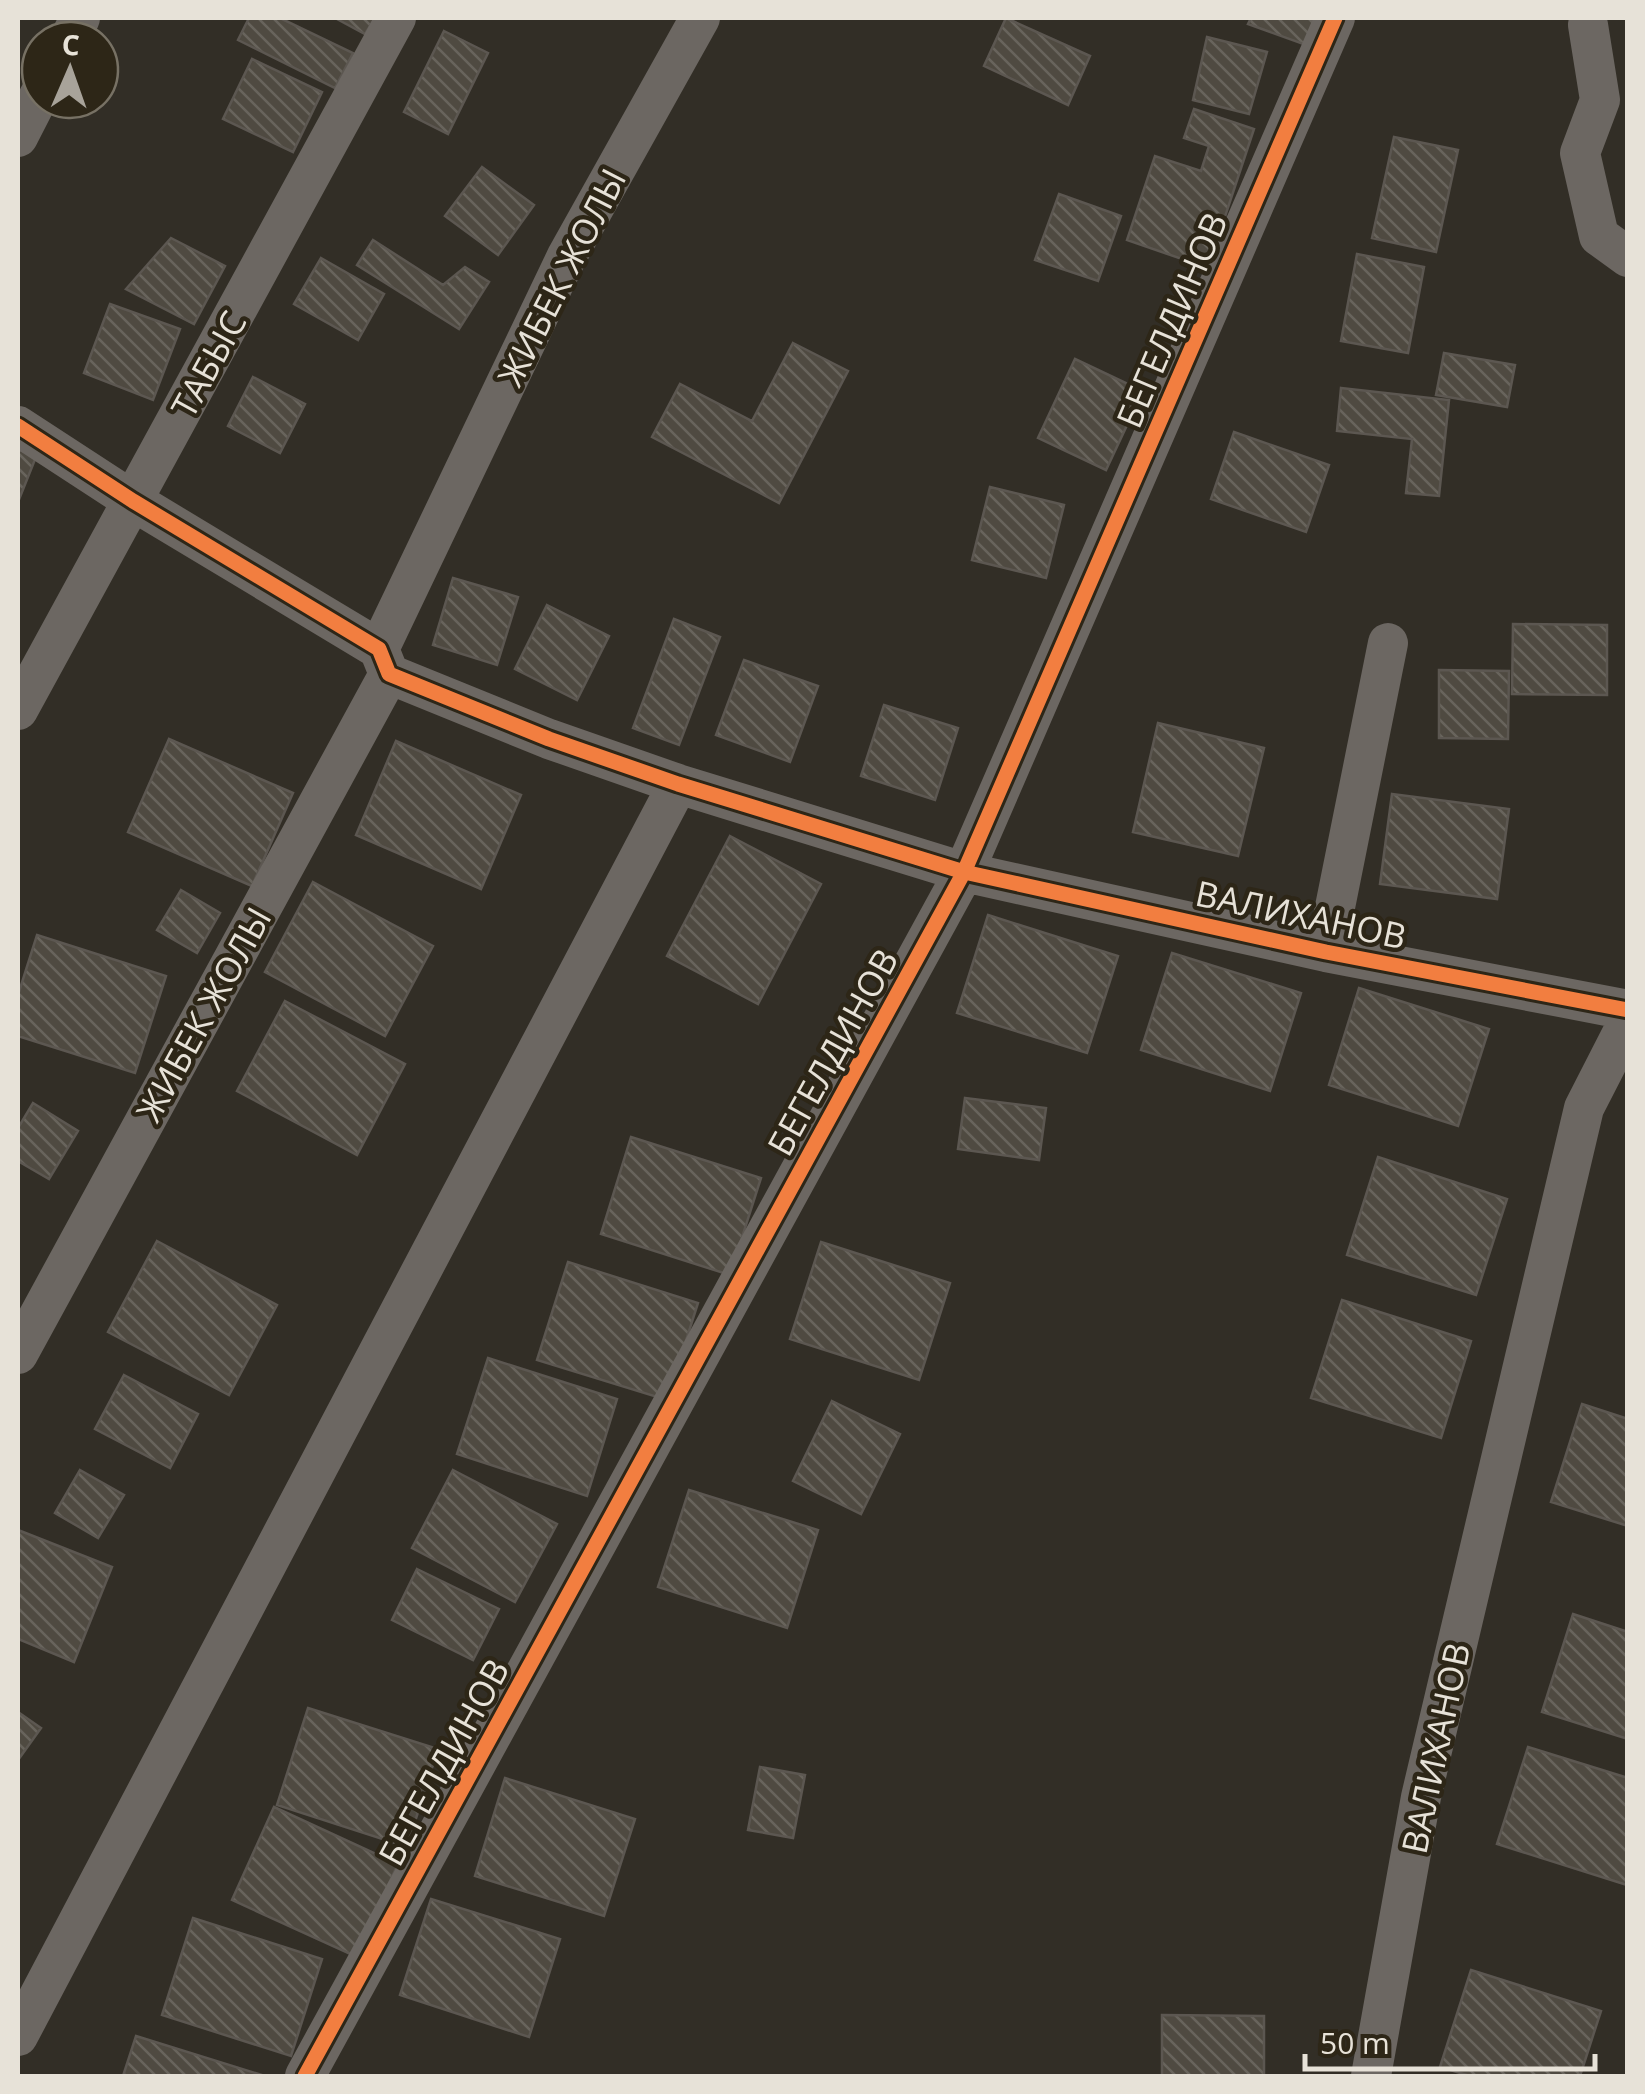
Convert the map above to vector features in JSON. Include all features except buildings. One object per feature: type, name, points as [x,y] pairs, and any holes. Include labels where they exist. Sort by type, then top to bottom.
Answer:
[{"type":"street","name":"ТАБЫС","points":[[18,710],[396,18]]},
{"type":"street","name":"ЖИБЕК ЖОЛЫ","points":[[18,1354],[384,662],[567,256],[700,18]]},
{"type":"street","name":"БЕГЕЛДИНОВ","points":[[305,2076],[964,872],[1334,18]]},
{"type":"street","points":[[1588,25],[1600,100],[1580,153],[1598,236],[1628,258]]},
{"type":"street","name":"ВАЛИХАНОВ","points":[[18,426],[384,662],[548,739],[678,784],[964,872],[1326,952],[1628,1010]]},
{"type":"street","points":[[1326,952],[1388,643]]},
{"type":"street","points":[[18,2036],[678,784]]},
{"type":"street","name":"ВАЛИХАНОВ","points":[[1371,2076],[1421,1797],[1584,1108],[1628,1022]]},
{"type":"cycle path","points":[[305,2076],[964,872],[1335,18]]},
{"type":"cycle path","points":[[18,426],[133,501],[379,649],[389,674],[549,739],[678,784],[964,872],[1326,952],[1628,1010]]}]
